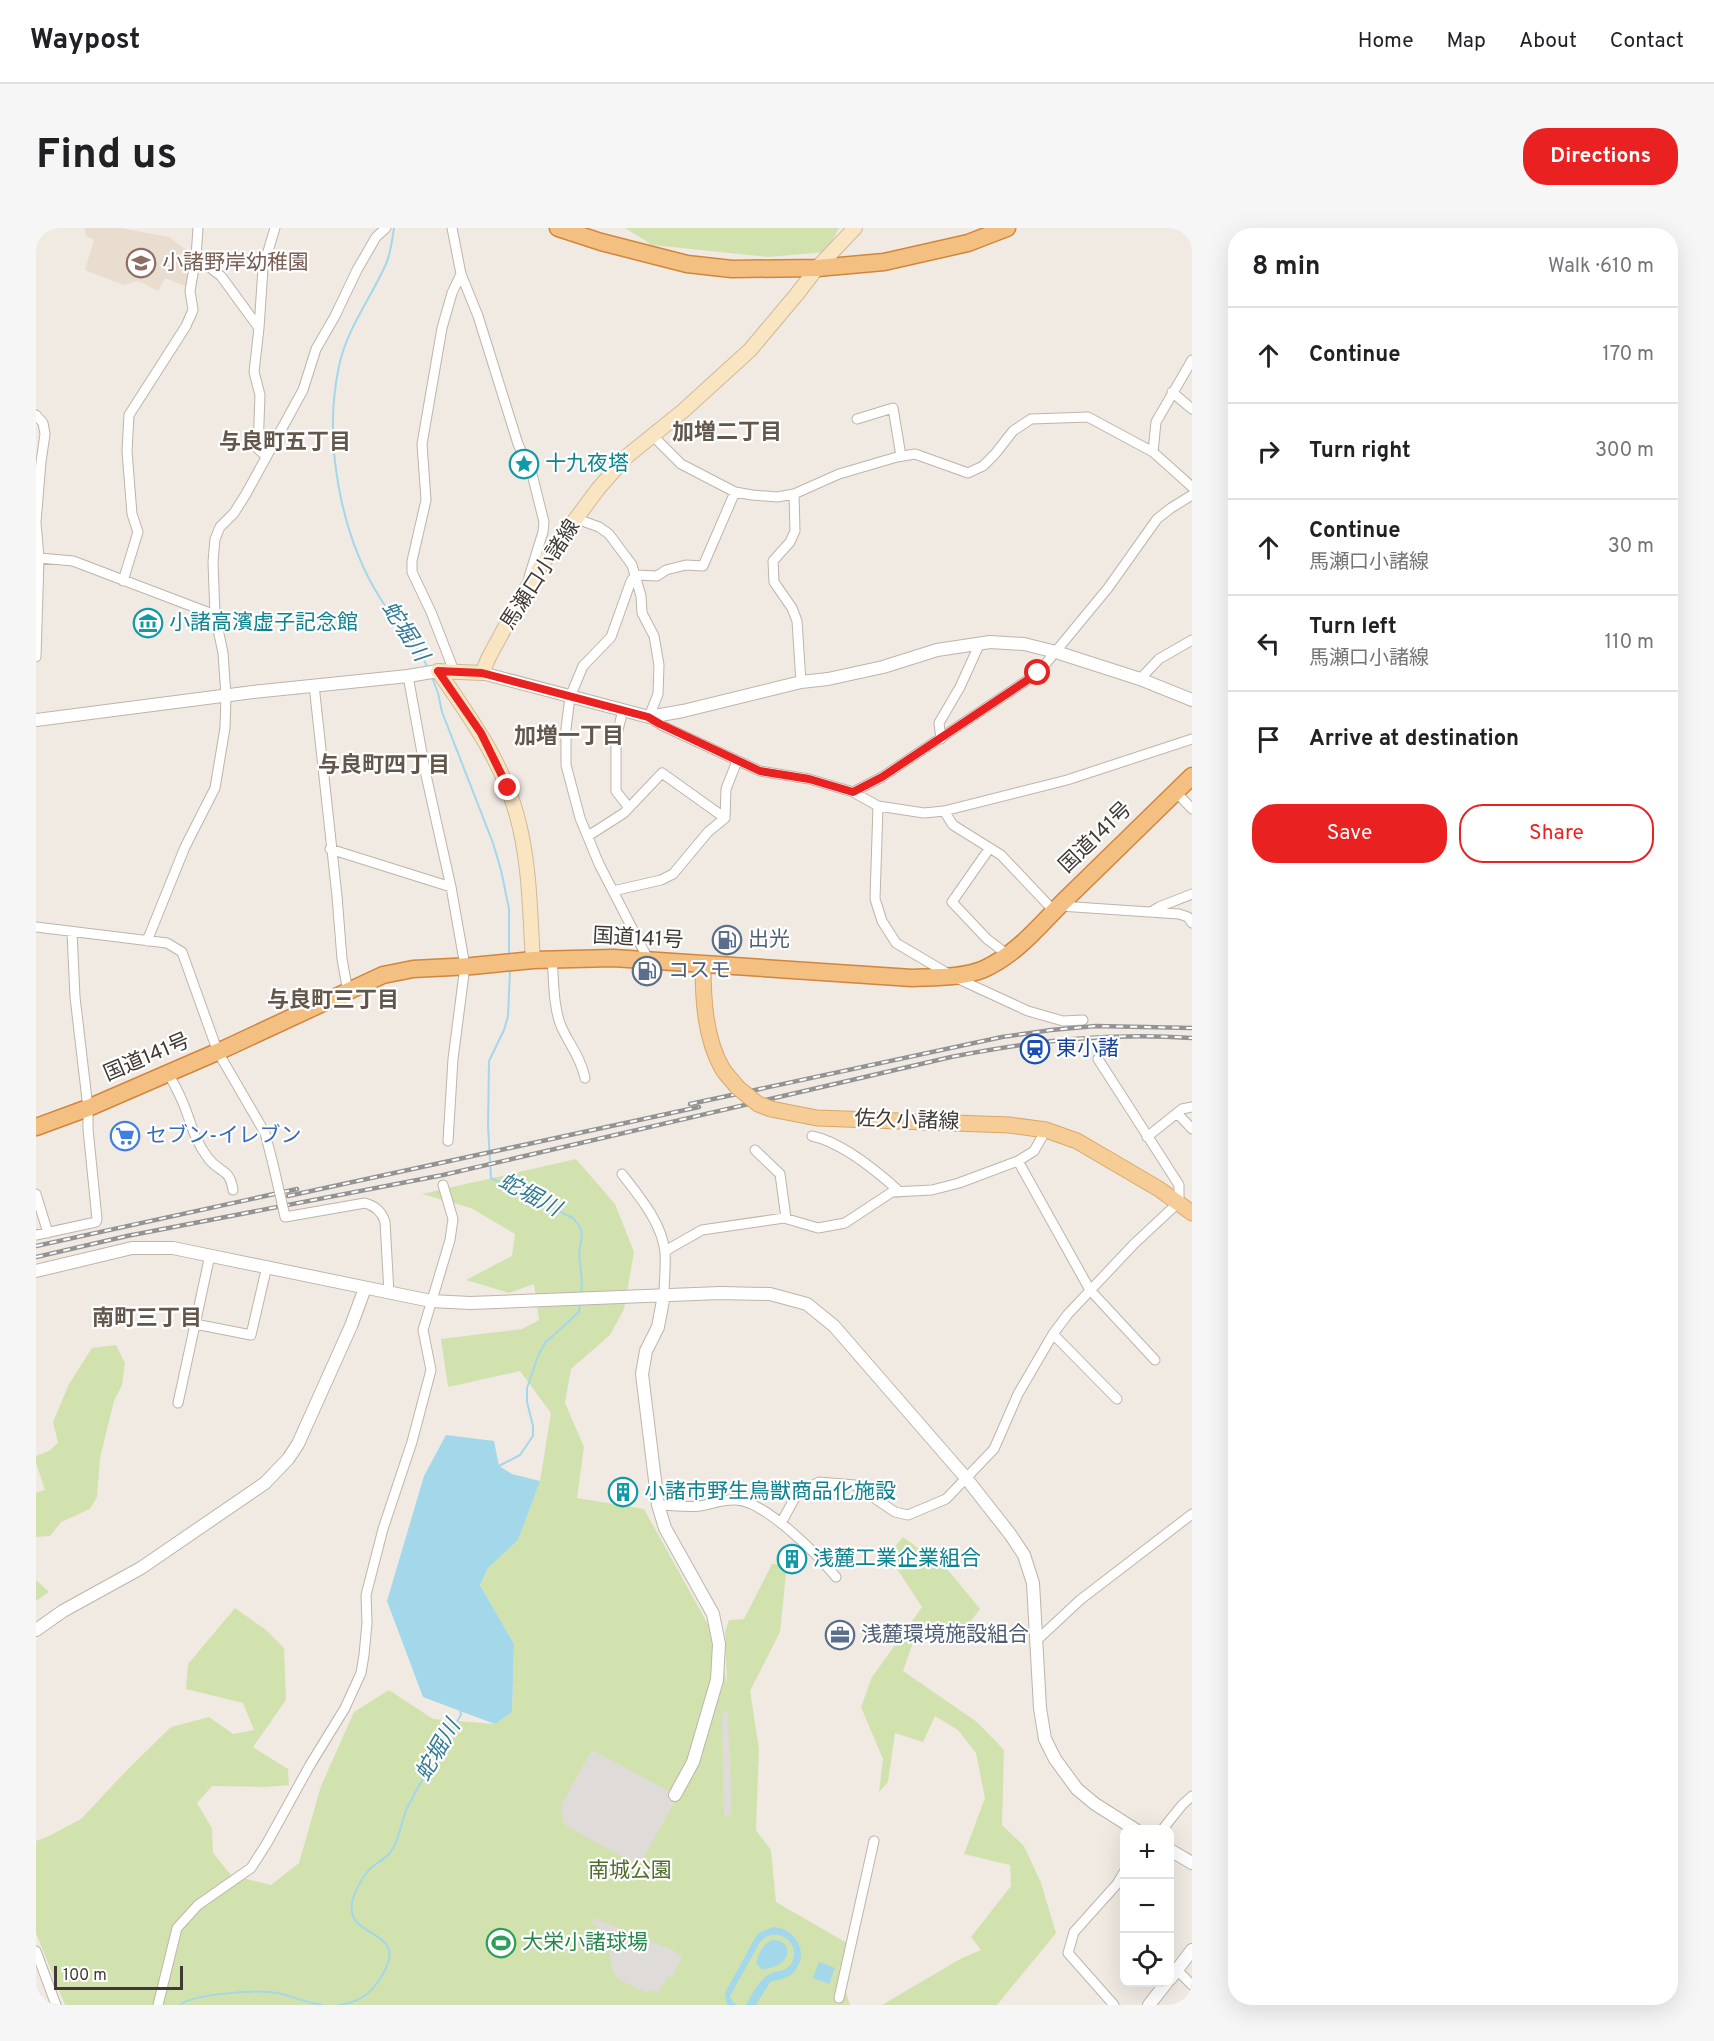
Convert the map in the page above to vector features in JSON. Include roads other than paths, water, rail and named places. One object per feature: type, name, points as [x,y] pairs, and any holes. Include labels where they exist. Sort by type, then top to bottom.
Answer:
[{"type":"highway","points":[[558,228],[601,242],[687,264],[732,269],[817,268],[884,261],[926,254],[969,243],[1007,228]]},
{"type":"highway","name":"国道141号","points":[[36,1127],[88,1108],[219,1051],[382,975],[412,969],[533,960],[613,958],[912,978],[952,976],[983,970],[1023,944],[1192,776]]},
{"type":"main road","name":"馬瀬口小諸線","points":[[482,673],[523,594],[540,567],[598,489],[626,457],[684,411],[750,350],[817,268],[855,228]]},
{"type":"main road","points":[[438,671],[482,673]]},
{"type":"main road","points":[[438,671],[481,733],[508,788],[520,827],[528,877],[533,960]]},
{"type":"main road","name":"佐久小諸線","points":[[702,965],[708,1029],[723,1069],[737,1087],[758,1104],[771,1109],[817,1118],[1009,1125],[1046,1130],[1077,1141],[1192,1212]]},
{"type":"street","points":[[123,581],[138,532],[132,514],[127,450],[129,415],[186,327],[194,310],[190,291],[198,228]]},
{"type":"street","points":[[266,456],[258,449],[260,395],[254,372],[263,268],[275,228]]},
{"type":"street","points":[[147,941],[185,847],[215,788],[225,728],[226,696],[223,653],[214,615],[214,539],[220,527],[234,513],[246,494],[303,390],[316,349],[357,270],[376,237],[386,228]]},
{"type":"street","points":[[451,228],[461,273],[478,316],[518,444],[532,474],[544,522],[543,532],[523,594]]},
{"type":"street","points":[[196,257],[221,276],[259,328]]},
{"type":"street","points":[[454,671],[412,572],[412,561],[426,500],[422,444],[442,328],[452,293],[461,273]]},
{"type":"street","points":[[1153,452],[1156,422],[1192,360]]},
{"type":"street","points":[[1172,392],[1192,409]]},
{"type":"street","points":[[858,419],[893,408],[901,456]]},
{"type":"street","points":[[36,415],[44,423],[45,434],[36,522],[39,558],[36,657]]},
{"type":"street","points":[[652,435],[681,464],[735,492],[769,496],[794,494],[839,474],[915,454],[969,473],[982,466],[995,454],[1013,430],[1031,419],[1088,417],[1153,452],[1192,487]]},
{"type":"street","points":[[648,959],[613,891],[580,818],[566,765],[566,729],[570,697],[583,666],[611,637],[631,580],[636,576],[657,576],[666,570],[686,565],[703,566],[735,492]]},
{"type":"street","points":[[794,494],[795,531],[790,542],[773,561],[774,582],[792,608],[797,621],[801,682]]},
{"type":"street","points":[[853,792],[882,777],[1038,673],[1108,588],[1157,519],[1171,507],[1192,495]]},
{"type":"street","points":[[577,519],[599,527],[609,534],[632,565],[636,576],[642,613],[654,636],[659,665],[658,694],[648,717]]},
{"type":"street","points":[[39,558],[73,561],[214,615]]},
{"type":"street","points":[[1140,680],[1159,660],[1192,640]]},
{"type":"street","points":[[648,717],[683,711],[801,682],[828,679],[883,667],[937,650],[990,642],[1024,644],[1056,652],[1192,700]]},
{"type":"street","points":[[941,739],[939,723],[960,687],[980,643]]},
{"type":"street","points":[[36,720],[438,671]]},
{"type":"street","points":[[482,673],[648,717],[760,771],[809,779],[853,792],[878,806],[924,813],[944,811],[1066,780],[1192,739]]},
{"type":"street","points":[[408,676],[465,966],[453,1059],[447,1141]]},
{"type":"street","points":[[314,685],[342,958],[348,992]]},
{"type":"street","points":[[623,710],[616,738],[616,791],[629,808]]},
{"type":"street","points":[[725,819],[726,789],[737,761]]},
{"type":"street","points":[[588,836],[624,813],[662,773],[725,819]]},
{"type":"street","points":[[1176,792],[1192,809]]},
{"type":"street","points":[[878,806],[875,899],[882,921],[896,943],[952,976],[1028,1011],[1064,1021],[1083,1020]]},
{"type":"street","points":[[944,811],[953,825],[1001,855],[1057,908],[1179,914],[1188,917],[1192,923]]},
{"type":"street","points":[[613,891],[660,880],[673,873],[708,831],[725,819]]},
{"type":"street","points":[[330,849],[451,887]]},
{"type":"street","points":[[989,849],[952,902],[987,939],[1008,955]]},
{"type":"street","points":[[1151,912],[1192,894]]},
{"type":"street","points":[[36,927],[167,943],[182,952],[219,1051],[265,1133],[285,1217],[370,1204],[383,1216],[389,1293]]},
{"type":"street","points":[[36,1235],[96,1222],[88,1108],[75,997],[72,932]]},
{"type":"street","points":[[552,959],[558,1017],[582,1064],[585,1078]]},
{"type":"street","points":[[781,1523],[797,1494],[819,1482],[855,1485],[895,1512],[908,1515],[946,1499],[994,1449],[1018,1394],[1053,1334],[1068,1314],[1134,1244],[1179,1202],[1179,1185],[1098,1059]]},
{"type":"street","points":[[168,1072],[178,1091],[194,1136],[209,1161],[225,1171],[232,1179],[233,1190]]},
{"type":"street","points":[[1147,1137],[1182,1109],[1192,1107]]},
{"type":"street","points":[[1177,1113],[1192,1129]]},
{"type":"street","points":[[665,1251],[702,1230],[786,1218],[818,1228],[845,1223],[892,1192],[933,1190],[1018,1161],[1034,1151],[1046,1130]]},
{"type":"street","points":[[812,1136],[824,1139],[874,1170],[900,1192]]},
{"type":"street","points":[[755,1150],[780,1174],[786,1218]]},
{"type":"street","points":[[1018,1161],[1090,1290],[1155,1360]]},
{"type":"street","points":[[622,1174],[642,1201],[659,1230],[665,1251],[664,1295],[658,1327],[646,1351],[642,1374],[658,1505],[665,1528],[713,1614],[719,1644],[717,1680],[693,1762],[675,1795]]},
{"type":"street","points":[[158,2005],[177,1928],[198,1905],[250,1868],[267,1843],[345,1708],[361,1673],[367,1623],[366,1595],[383,1529],[412,1442],[431,1370],[423,1330],[450,1240],[453,1219],[442,1185]]},
{"type":"street","points":[[36,1194],[48,1233]]},
{"type":"street","points":[[36,1271],[132,1248],[173,1248],[431,1301],[470,1304],[538,1299],[720,1293],[770,1294],[807,1304],[834,1326],[966,1478],[1024,1555],[1033,1583],[1040,1708],[1046,1739],[1055,1759],[1077,1789],[1095,1804],[1128,1825]]},
{"type":"street","points":[[178,1403],[210,1255]]},
{"type":"street","points":[[195,1324],[251,1335],[267,1266]]},
{"type":"street","points":[[36,1630],[63,1611],[141,1568],[265,1483],[288,1459],[298,1444],[351,1326],[365,1288]]},
{"type":"street","points":[[1053,1334],[1117,1399]]},
{"type":"street","points":[[658,1505],[698,1506],[721,1500],[739,1500],[751,1504],[781,1523],[820,1557],[836,1577]]},
{"type":"street","points":[[1035,1642],[1080,1600],[1192,1514]]},
{"type":"street","points":[[1166,1825],[1192,1796]]},
{"type":"street","points":[[839,1998],[874,1841]]},
{"type":"street","points":[[1174,1852],[1192,1863]]},
{"type":"street","points":[[1114,2005],[1068,1953],[1074,1932],[1120,1878]]},
{"type":"street","points":[[1174,1973],[1192,1950]]},
{"type":"street","points":[[36,1951],[56,2005]]},
{"type":"street","points":[[1174,1978],[1192,1985]]},
{"type":"street","points":[[1149,2005],[1163,1987]]},
{"type":"water","points":[[446,1435],[494,1441],[499,1466],[512,1474],[540,1481],[518,1540],[488,1568],[480,1585],[514,1644],[512,1712],[495,1724],[423,1697],[387,1601],[424,1476]]},
{"type":"water","points":[[773,1927],[788,1932],[798,1943],[801,1958],[798,1966],[788,1977],[770,1982],[756,2005],[746,2005],[764,1978],[787,1968],[792,1962],[794,1954],[790,1942],[779,1935],[766,1937],[760,1942],[730,1996],[737,2005],[727,2005],[725,1993],[755,1938],[760,1932]]},
{"type":"water","points":[[772,1940],[784,1944],[787,1954],[779,1964],[761,1969],[756,1963],[758,1956],[763,1947]]},
{"type":"water","points":[[819,1962],[835,1968],[829,1984],[813,1978]]},
{"type":"waterway","name":"蛇堀川","points":[[394,228],[388,260],[353,326],[339,366],[333,424],[334,455],[345,516],[366,573],[386,607],[418,650],[428,669]]},
{"type":"waterway","name":"蛇堀川","points":[[432,677],[442,712],[493,843],[501,870],[509,909],[509,955]]},
{"type":"waterway","name":"蛇堀川","points":[[510,970],[508,1016],[489,1061],[488,1126],[491,1178],[573,1218],[580,1227],[582,1235],[579,1253],[581,1295]]},
{"type":"waterway","name":"蛇堀川","points":[[497,1467],[520,1455],[533,1436],[527,1388],[538,1356],[545,1343],[579,1312],[580,1304]]},
{"type":"waterway","name":"蛇堀川","points":[[339,2005],[356,2001],[370,1992],[387,1965],[389,1952],[385,1943],[359,1924],[353,1915],[353,1899],[365,1874],[393,1848],[408,1806],[461,1715],[460,1709]]},
{"type":"waterway","name":"蛇堀川","points":[[180,2005],[211,1995],[256,1992],[277,1993],[322,2005]]},
{"type":"railway","points":[[690,1104],[1002,1037],[1096,1026],[1192,1028]]},
{"type":"railway","points":[[36,1257],[127,1236],[443,1175],[951,1057],[1012,1046],[1071,1039],[1130,1036],[1192,1038]]},
{"type":"railway","points":[[288,1196],[699,1107]]},
{"type":"railway","points":[[36,1246],[297,1189]]},
{"type":"place","name":"小諸野岸幼稚園","points":[[141,263]]},
{"type":"place","name":"十九夜塔","points":[[524,464]]},
{"type":"place","name":"小諸高濱虚子記念館","points":[[148,623]]},
{"type":"place","name":"出光","points":[[727,940]]},
{"type":"place","name":"コスモ","points":[[647,971]]},
{"type":"place","name":"東小諸","points":[[1035,1049]]},
{"type":"place","name":"セブン-イレブン","points":[[125,1136]]},
{"type":"place","name":"小諸市野生鳥獣商品化施設","points":[[623,1492]]},
{"type":"place","name":"浅麓工業企業組合","points":[[792,1559]]},
{"type":"place","name":"浅麓環境施設組合","points":[[840,1635]]},
{"type":"place","name":"大栄小諸球場","points":[[501,1943]]},
{"type":"district","name":"加増二丁目","points":[[727,433]]},
{"type":"district","name":"与良町五丁目","points":[[285,443]]},
{"type":"district","name":"加増一丁目","points":[[569,737]]},
{"type":"district","name":"与良町四丁目","points":[[384,766]]},
{"type":"district","name":"与良町三丁目","points":[[333,1001]]},
{"type":"district","name":"南町三丁目","points":[[147,1319]]},
{"type":"park label","name":"南城公園","points":[[630,1871]]}]
